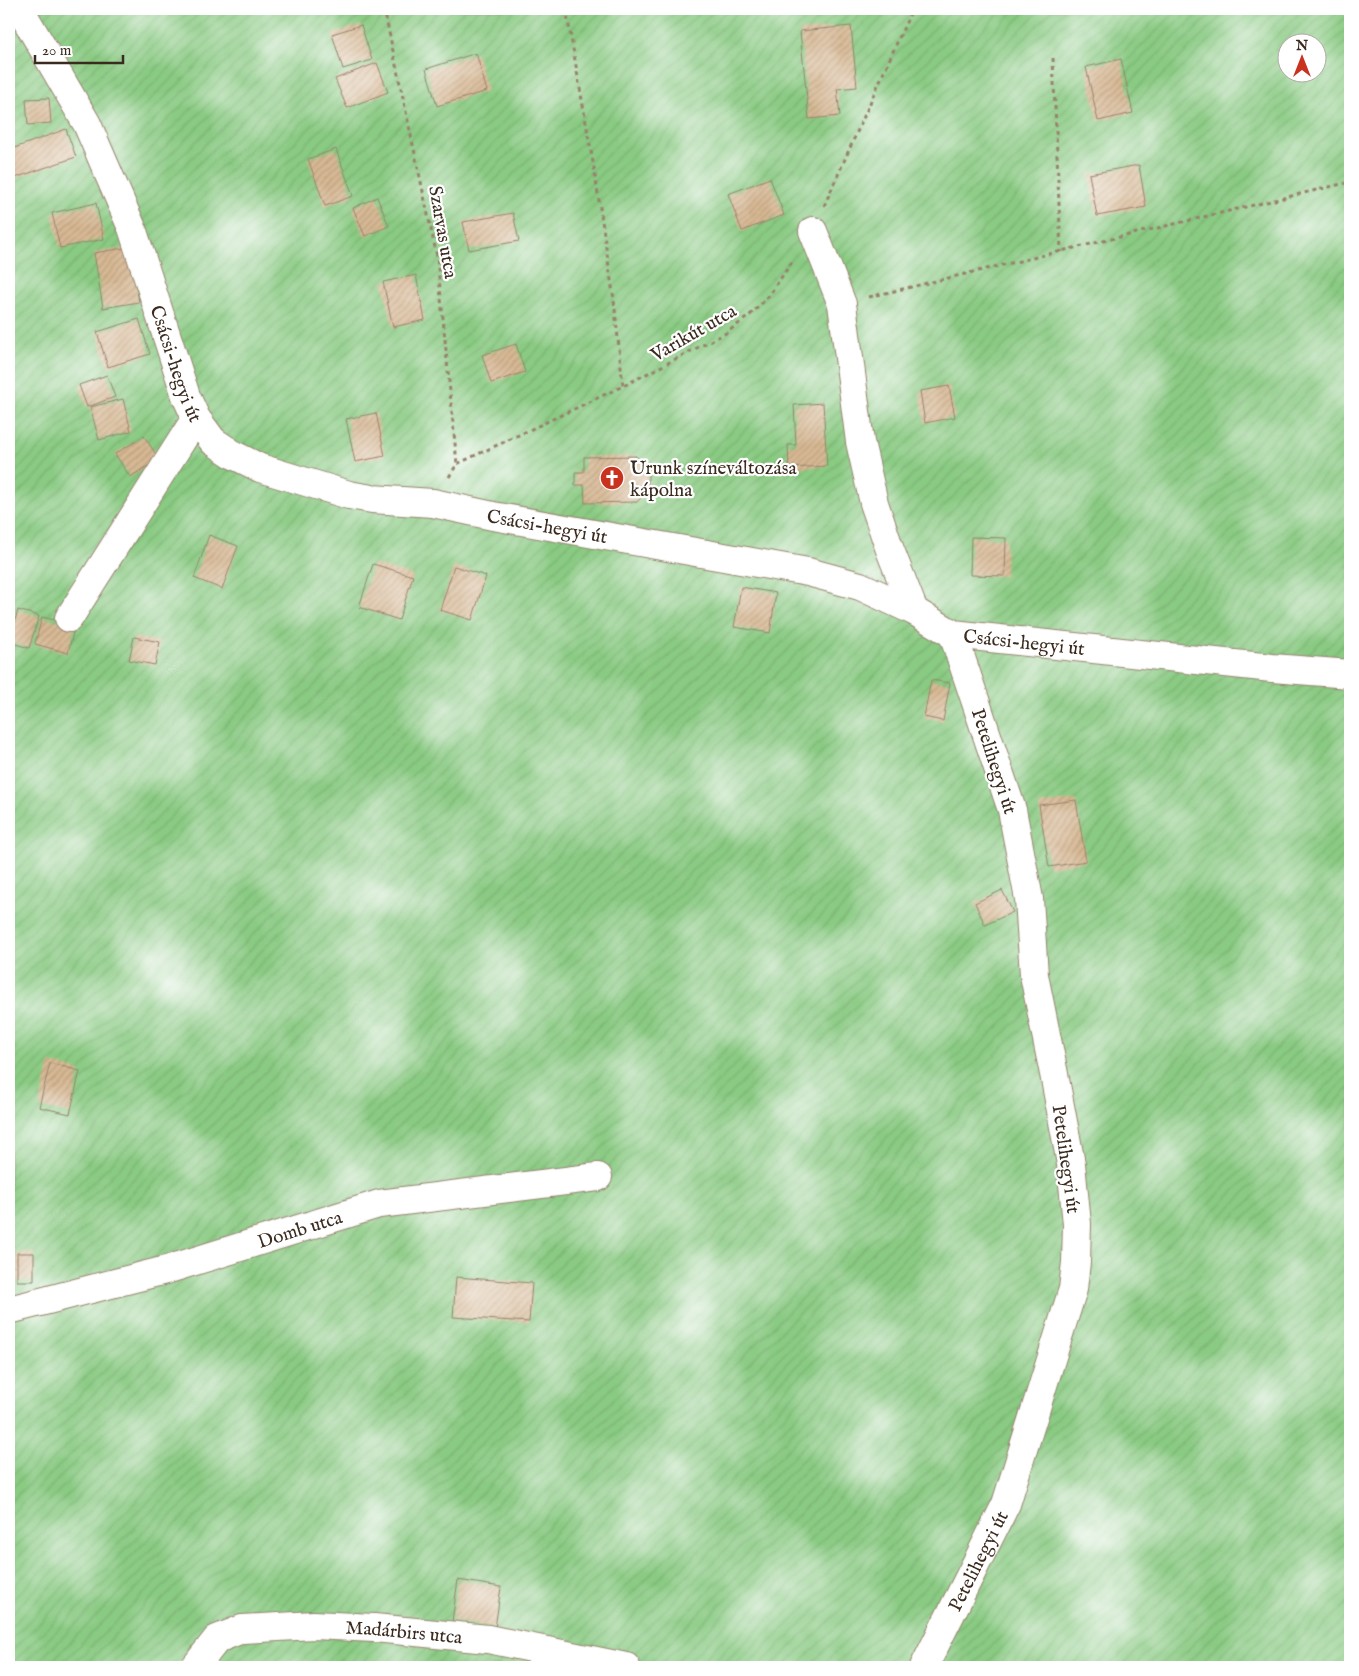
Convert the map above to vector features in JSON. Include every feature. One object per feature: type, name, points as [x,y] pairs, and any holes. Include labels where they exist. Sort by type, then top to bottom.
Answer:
[{"type":"street","name":"Csácsi-hegyi út","points":[[20,9],[88,124],[129,219],[186,396],[196,418],[213,441],[234,455],[260,468],[349,495],[372,499],[433,503],[492,516],[808,572],[860,586],[914,611],[953,634],[1272,668],[1350,674]]},
{"type":"street","points":[[813,231],[842,304],[860,442],[874,503],[914,611]]},
{"type":"street","points":[[69,618],[196,418]]},
{"type":"street","name":"Petelihegyi út","points":[[924,1667],[1006,1504],[1073,1289],[1076,1262],[1077,1224],[1070,1164],[1034,975],[1029,900],[1012,810],[953,634]]},
{"type":"street","name":"Domb utca","points":[[9,1310],[166,1270],[379,1204],[598,1177]]},
{"type":"street","name":"Madárbirs utca","points":[[195,1667],[217,1639],[242,1629],[314,1625],[374,1628],[488,1639],[626,1667]]},
{"type":"path","name":"Szarvas utca","points":[[384,9],[437,257],[457,464]]},
{"type":"path","points":[[566,9],[613,291],[623,386]]},
{"type":"path","name":"Varikút utca","points":[[457,464],[623,386],[726,333],[749,316],[767,298],[813,231],[912,9]]},
{"type":"path","points":[[1053,58],[1061,252]]},
{"type":"path","points":[[842,304],[1350,182]]},
{"type":"path","points":[[433,503],[457,464]]},
{"type":"green space","points":[[9,9],[1350,9],[1350,1667],[9,1667]]},
{"type":"building","points":[[361,25],[372,60],[343,69],[332,34]]},
{"type":"building","points":[[851,26],[857,87],[837,89],[840,116],[809,119],[800,31]]},
{"type":"building","points":[[476,53],[487,91],[437,106],[426,69]]},
{"type":"building","points":[[1121,59],[1133,113],[1098,121],[1086,67]]},
{"type":"building","points":[[377,63],[388,92],[347,108],[335,79]]},
{"type":"building","points":[[49,98],[51,123],[28,125],[26,99]]},
{"type":"building","points":[[66,129],[76,157],[15,178],[9,160],[9,150]]},
{"type":"building","points":[[336,149],[353,196],[325,206],[308,159]]},
{"type":"building","points":[[1139,165],[1146,207],[1097,216],[1089,174]]},
{"type":"building","points":[[770,178],[784,215],[742,231],[728,194]]},
{"type":"building","points":[[377,197],[389,226],[365,236],[353,208]]},
{"type":"building","points":[[96,203],[104,239],[60,248],[52,213]]},
{"type":"building","points":[[513,213],[519,241],[469,250],[463,222]]},
{"type":"building","points":[[130,247],[139,302],[103,308],[94,253]]},
{"type":"building","points":[[416,275],[425,320],[393,327],[383,282]]},
{"type":"building","points":[[139,319],[150,354],[108,367],[97,332]]},
{"type":"building","points":[[516,344],[525,372],[491,383],[482,355]]},
{"type":"building","points":[[107,375],[115,397],[87,407],[79,385]]},
{"type":"building","points":[[949,386],[955,417],[925,423],[920,391]]},
{"type":"building","points":[[123,399],[131,431],[99,440],[90,407]]},
{"type":"building","points":[[823,403],[827,466],[789,468],[788,445],[796,445],[794,405]]},
{"type":"building","points":[[376,413],[385,456],[355,462],[346,419]]},
{"type":"building","points":[[144,436],[159,459],[130,477],[115,454]]},
{"type":"building","name":"Urunk színeváltozása kápolna","points":[[636,456],[648,471],[648,490],[637,502],[585,503],[584,485],[575,485],[575,472],[584,472],[584,457]]},
{"type":"building","points":[[209,535],[238,546],[222,589],[194,578]]},
{"type":"building","points":[[971,537],[1006,538],[1005,576],[970,575]]},
{"type":"building","points":[[373,564],[413,576],[399,620],[359,607]]},
{"type":"building","points":[[454,566],[486,576],[472,620],[440,610]]},
{"type":"building","points":[[741,587],[776,593],[770,633],[734,627]]},
{"type":"building","points":[[18,610],[39,616],[29,648],[9,642]]},
{"type":"building","points":[[42,617],[75,625],[68,653],[35,644]]},
{"type":"building","points":[[134,637],[160,642],[155,665],[129,660]]},
{"type":"building","points":[[931,680],[950,683],[943,721],[924,717]]},
{"type":"building","points":[[1076,800],[1086,861],[1049,867],[1039,805]]},
{"type":"building","points":[[1002,890],[1013,912],[985,925],[975,903]]},
{"type":"building","points":[[50,1063],[80,1071],[70,1114],[39,1107]]},
{"type":"building","points":[[17,1253],[34,1253],[34,1281],[17,1281]]},
{"type":"building","points":[[456,1277],[532,1283],[529,1322],[453,1317]]},
{"type":"building","points":[[458,1580],[501,1587],[495,1628],[452,1621]]},
{"type":"place","name":"Urunk színeváltozása kápolna","points":[[612,478]]}]
